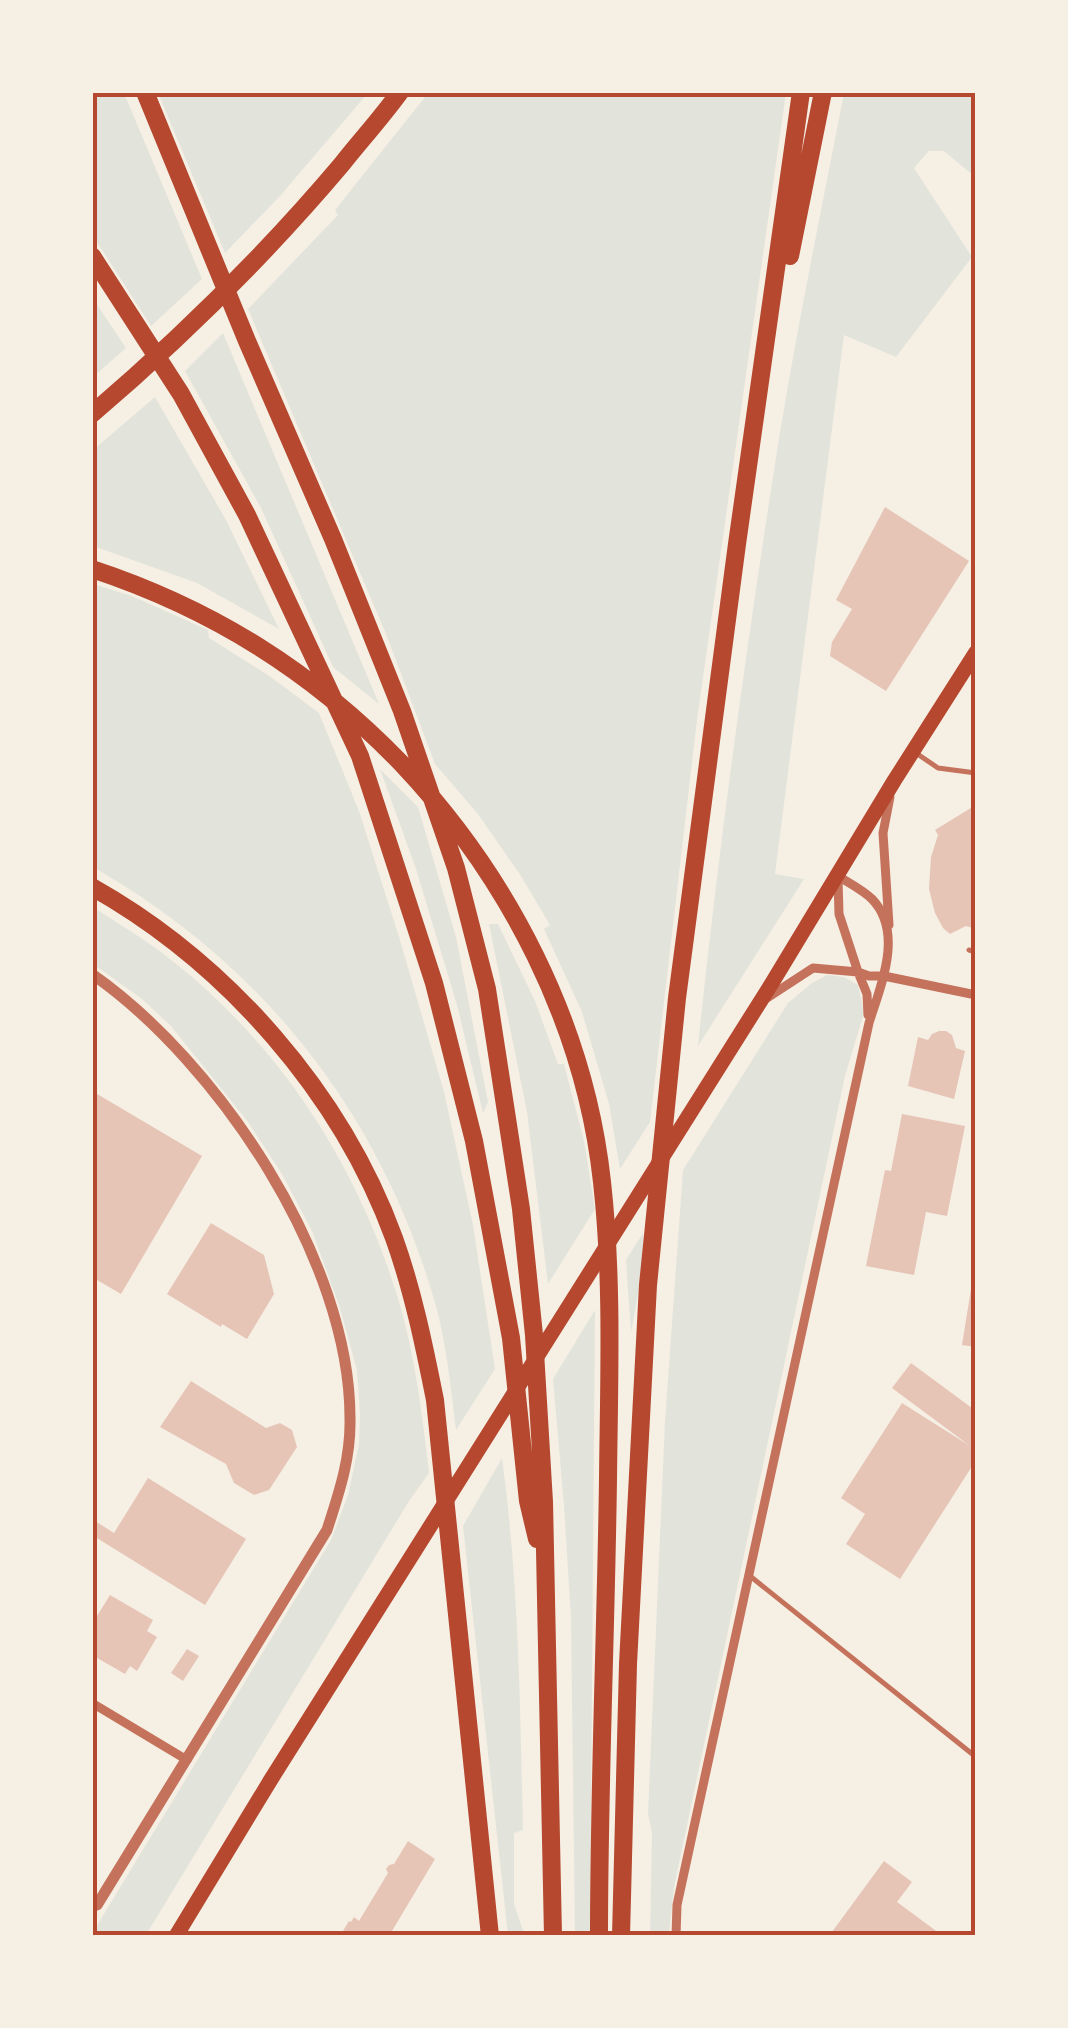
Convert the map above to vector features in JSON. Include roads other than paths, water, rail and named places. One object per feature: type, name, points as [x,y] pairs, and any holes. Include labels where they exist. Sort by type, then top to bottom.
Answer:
[{"type":"highway","points":[[145,92],[395,694],[456,868],[487,989],[521,1209],[535,1354],[544,1502],[553,1936]]},
{"type":"highway","points":[[92,414],[194,322],[308,203],[400,92]]},
{"type":"highway","points":[[621,1936],[628,1664],[648,1285],[676,998],[801,92]]},
{"type":"highway","points":[[756,423],[823,92]]},
{"type":"highway","points":[[92,256],[181,394],[248,516],[360,756],[434,983],[474,1141],[511,1338],[528,1501],[544,1568]]},
{"type":"highway","points":[[92,569],[144,586],[203,613],[293,670],[382,743],[435,799],[477,854],[513,913],[558,1008],[586,1096],[602,1180],[608,1286],[599,1936]]},
{"type":"highway","points":[[92,887],[161,932],[214,975],[254,1015],[328,1109],[362,1167],[394,1236],[418,1314],[434,1400],[490,1936]]},
{"type":"main road","points":[[176,1936],[976,652]]},
{"type":"street","points":[[676,1936],[677,1905],[869,1023],[884,976],[890,933],[882,833],[894,781]]},
{"type":"street","points":[[838,876],[873,900],[890,933]]},
{"type":"street","points":[[838,876],[839,914],[866,994],[869,1023]]},
{"type":"street","points":[[760,1001],[813,968],[837,968],[976,995]]},
{"type":"street","points":[[92,974],[150,1021],[200,1075],[256,1151],[297,1220],[326,1286],[343,1347],[350,1418],[345,1474],[327,1530],[95,1908]]},
{"type":"street","points":[[92,1704],[188,1760]]},
{"type":"lane","points":[[913,751],[938,768],[976,773]]},
{"type":"lane","points":[[750,1576],[976,1757]]}]
